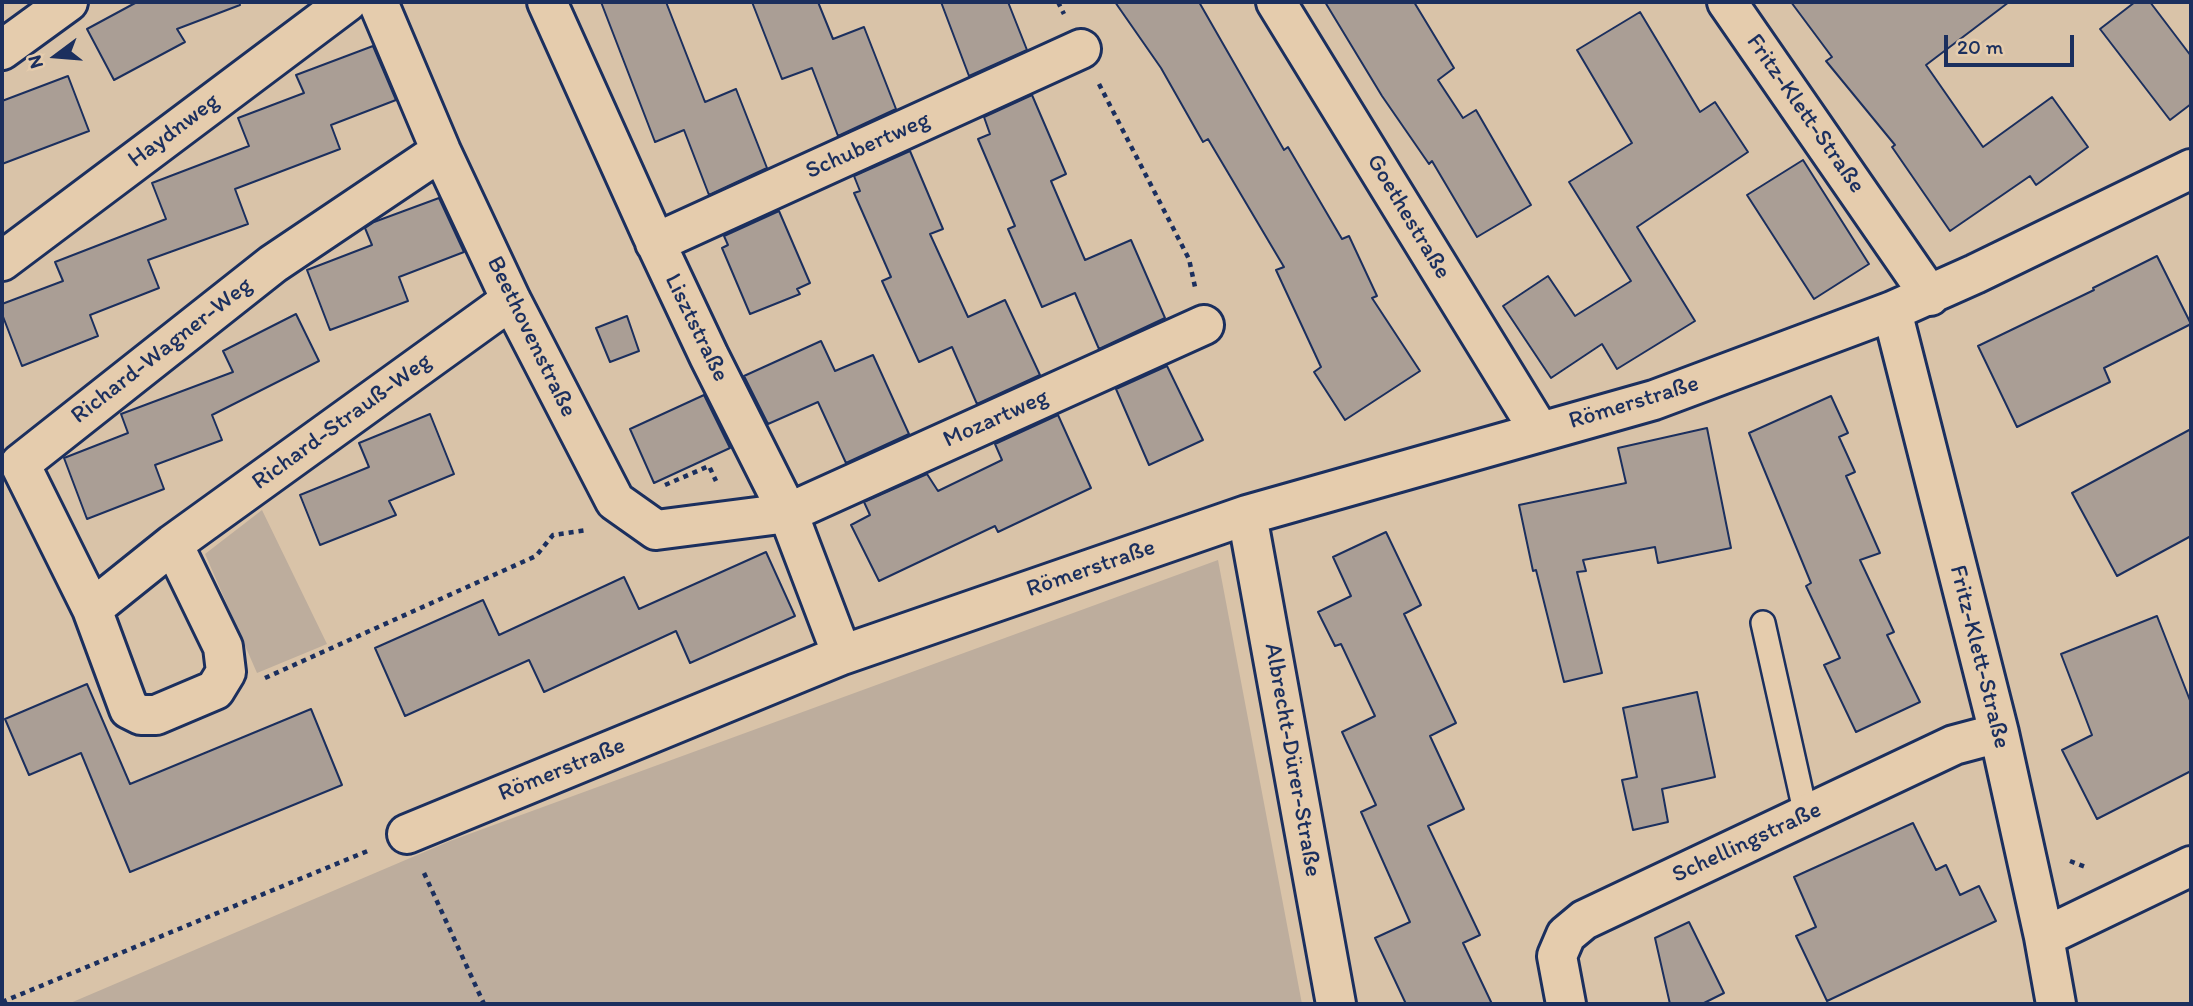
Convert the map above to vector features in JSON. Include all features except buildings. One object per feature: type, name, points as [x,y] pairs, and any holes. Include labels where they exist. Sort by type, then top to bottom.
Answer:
[{"type":"street","points":[[2,50],[68,2]]},
{"type":"street","name":"Haydnweg","points":[[2,261],[347,2]]},
{"type":"street","name":"Beethovenstraße","points":[[378,2],[441,151],[511,300],[615,501],[656,530],[788,513]]},
{"type":"street","name":"Lisztstraße","points":[[547,2],[655,243],[788,513],[842,655]]},
{"type":"street","name":"Goethestraße","points":[[1276,2],[1540,432]]},
{"type":"street","name":"Fritz-Klett-Straße","points":[[1727,2],[1930,296]]},
{"type":"street","name":"Schubertweg","points":[[655,243],[1081,49]]},
{"type":"street","name":"Richard-Wagner-Weg","points":[[92,609],[20,464],[273,264],[441,151]]},
{"type":"street","name":"Römerstraße","points":[[407,834],[842,655],[1247,515],[1654,400],[1930,296],[2191,169]]},
{"type":"street","name":"Richard-Strauß-Weg","points":[[92,609],[173,544],[511,300]]},
{"type":"street","name":"Fritz-Klett-Straße","points":[[1892,311],[1999,733],[2056,1004]]},
{"type":"street","name":"Mozartweg","points":[[788,513],[1204,325]]},
{"type":"street","name":"Albrecht-Dürer-Straße","points":[[1247,515],[1336,1004]]},
{"type":"street","points":[[92,609],[129,709],[141,715],[156,715],[215,690],[226,672],[223,647],[173,544]]},
{"type":"street","name":"Schellingstraße","points":[[1566,1004],[1558,956],[1566,934],[1584,920],[1954,746],[1999,733]]},
{"type":"street","points":[[2044,937],[2191,866]]},
{"type":"lane","points":[[1763,623],[1806,815]]},
{"type":"path","points":[[1058,2],[1189,259],[1204,325]]},
{"type":"path","points":[[215,690],[260,680],[536,556],[553,535]]},
{"type":"path","points":[[2,1002],[407,834],[484,1004]]},
{"type":"path","points":[[2068,860],[2094,868]]},
{"type":"shaded area","points":[[262,510],[327,644],[257,673],[205,554]]},
{"type":"shaded area","points":[[1218,560],[1302,1004],[68,1004],[450,841]]}]
